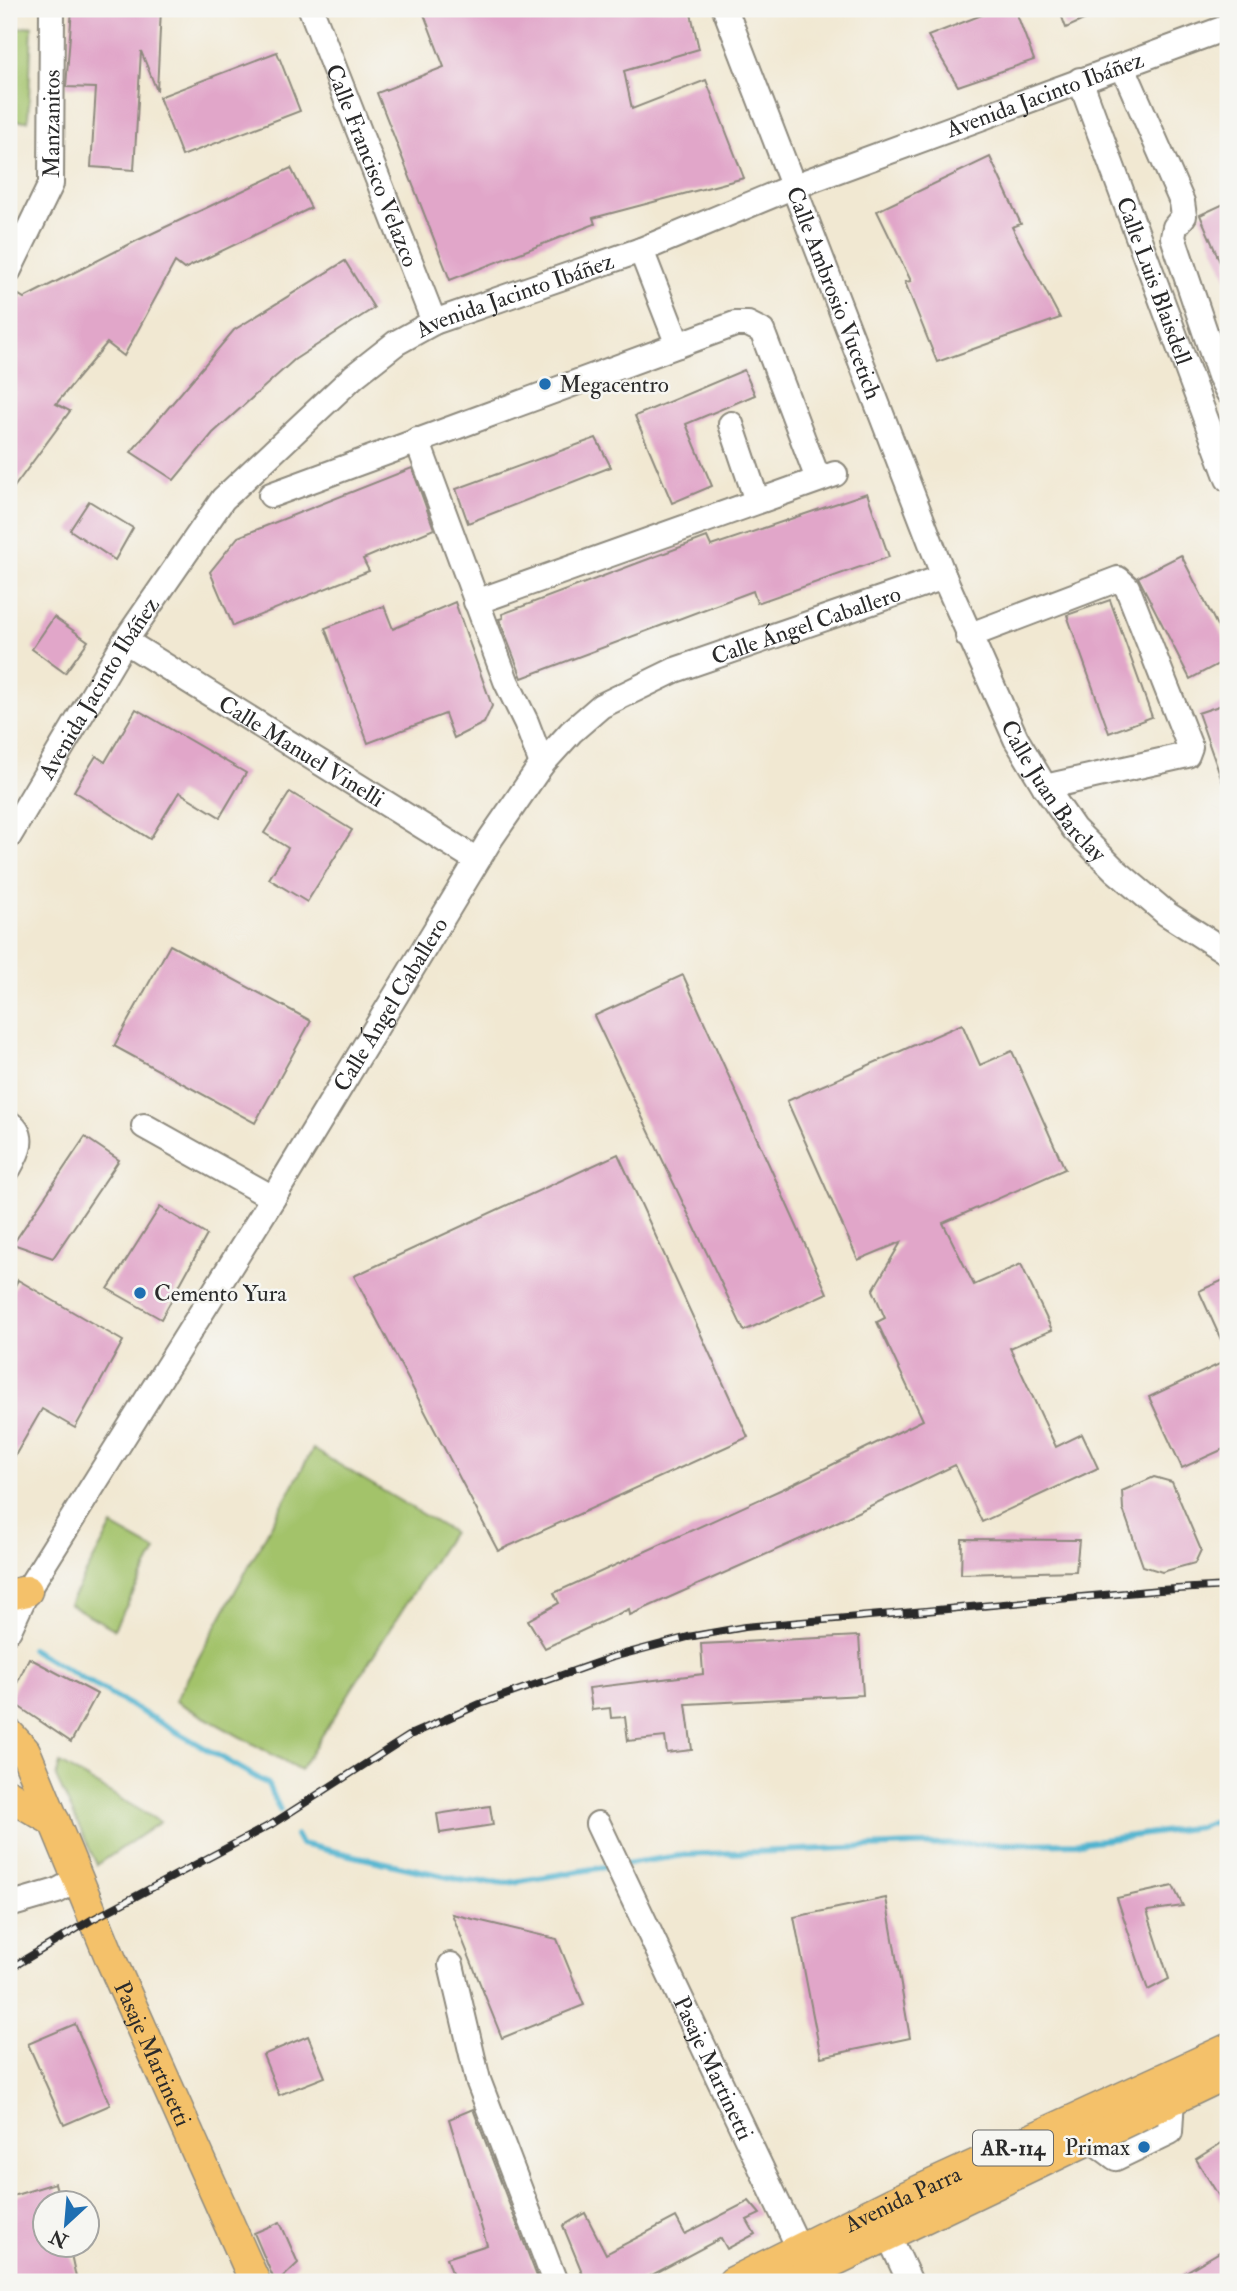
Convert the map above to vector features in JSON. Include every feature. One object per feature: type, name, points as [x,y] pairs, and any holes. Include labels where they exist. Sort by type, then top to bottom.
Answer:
[{"type":"main road","name":"Pasaje Martinetti","points":[[9,1734],[25,1751],[77,1881],[256,2282]]},
{"type":"main road","points":[[9,1795],[55,1822]]},
{"type":"main road","name":"Avenida Parra","points":[[733,2282],[800,2268],[883,2223],[1082,2129],[1228,2049]]},
{"type":"main road","name":"Avenida Parra","points":[[1082,2129],[1172,2098],[1228,2073]]},
{"type":"street","name":"Manzanitos","points":[[9,270],[51,184],[52,9]]},
{"type":"street","name":"Calle Francisco Velazco","points":[[311,9],[434,322]]},
{"type":"street","name":"Calle Ambrosio Vucetich","points":[[725,9],[944,577]]},
{"type":"street","name":"Avenida Jacinto Ibáñez","points":[[9,836],[125,641],[223,499],[354,376],[396,343],[434,322],[641,250],[792,187],[1228,27]]},
{"type":"street","points":[[1124,67],[1182,202],[1184,215],[1175,228],[1173,237],[1220,376],[1228,392]]},
{"type":"street","name":"Calle Luis Blaisdell","points":[[1080,80],[1228,479]]},
{"type":"street","points":[[641,250],[678,345]]},
{"type":"street","points":[[271,495],[735,324],[748,324],[762,331],[827,476],[477,602]]},
{"type":"street","points":[[731,424],[757,501]]},
{"type":"street","points":[[416,440],[506,681],[542,764]]},
{"type":"street","name":"Calle Juan Barclay","points":[[944,577],[1016,739],[1074,829],[1115,870],[1167,915],[1228,953]]},
{"type":"street","name":"Calle Ángel Caballero","points":[[9,1630],[18,1593],[273,1198],[477,860],[542,764],[571,732],[601,706],[634,689],[675,670],[944,577]]},
{"type":"street","points":[[968,636],[1118,579],[1127,586],[1190,747],[1187,755],[1045,787]]},
{"type":"street","name":"Calle Manuel Vinelli","points":[[125,641],[477,860]]},
{"type":"street","points":[[9,1124],[14,1126],[20,1136],[20,1149],[9,1168]]},
{"type":"street","points":[[144,1126],[273,1198]]},
{"type":"street","name":"Pasaje Martinetti","points":[[598,1824],[800,2268]]},
{"type":"street","points":[[9,1905],[57,1891],[77,1881]]},
{"type":"street","points":[[452,1965],[478,2080],[555,2282]]},
{"type":"street","points":[[883,2223],[910,2282]]},
{"type":"green space","points":[[32,26],[28,121],[9,121],[9,30]]},
{"type":"green space","points":[[313,1449],[452,1532],[300,1770],[175,1701]]},
{"type":"green space","points":[[112,1526],[156,1551],[114,1629],[69,1604]]},
{"type":"green space","points":[[60,1763],[160,1822],[97,1865],[56,1777]]},
{"type":"building","points":[[72,9],[161,9],[157,91],[141,51],[134,170],[91,167],[96,88],[66,87]]},
{"type":"building","points":[[422,9],[690,9],[699,49],[624,71],[632,109],[706,80],[744,178],[593,218],[595,224],[450,280],[377,93],[444,67]]},
{"type":"building","points":[[997,9],[1015,9],[1034,60],[958,86],[928,36]]},
{"type":"building","points":[[1059,9],[1108,9],[1066,28]]},
{"type":"building","points":[[277,52],[300,111],[182,156],[159,97]]},
{"type":"building","points":[[990,157],[1021,224],[1012,227],[1060,318],[937,362],[905,282],[911,281],[877,211]]},
{"type":"building","points":[[291,168],[311,208],[184,269],[175,262],[124,356],[107,343],[56,404],[70,411],[9,494],[9,321],[19,295],[24,298],[136,241]]},
{"type":"building","points":[[1228,202],[1228,281],[1200,215]]},
{"type":"building","points":[[345,261],[374,308],[294,360],[213,433],[174,480],[131,452],[234,330]]},
{"type":"building","points":[[744,370],[755,395],[686,424],[712,486],[672,503],[635,416]]},
{"type":"building","points":[[596,438],[611,467],[468,523],[456,489]]},
{"type":"building","points":[[412,468],[434,529],[363,559],[369,571],[233,626],[210,572],[238,537]]},
{"type":"building","points":[[867,493],[889,557],[757,603],[753,591],[522,678],[499,619],[503,618],[502,614],[707,537],[711,546]]},
{"type":"building","points":[[89,501],[133,528],[115,560],[70,530]]},
{"type":"building","points":[[1181,555],[1228,647],[1228,659],[1190,679],[1138,577]]},
{"type":"building","points":[[1110,600],[1152,717],[1109,733],[1067,615]]},
{"type":"building","points":[[455,602],[492,706],[484,723],[454,738],[445,714],[368,743],[325,628],[384,606],[393,629]]},
{"type":"building","points":[[54,617],[88,641],[65,673],[32,649]]},
{"type":"building","points":[[1228,703],[1228,792],[1226,792],[1198,713]]},
{"type":"building","points":[[136,709],[246,773],[220,817],[179,792],[150,839],[74,791],[96,756],[105,762]]},
{"type":"building","points":[[290,792],[352,830],[307,902],[269,879],[288,848],[264,833]]},
{"type":"building","points":[[170,945],[311,1021],[255,1123],[114,1046]]},
{"type":"building","points":[[683,975],[827,1293],[744,1331],[594,1016]]},
{"type":"building","points":[[962,1024],[980,1065],[1012,1051],[1065,1169],[943,1223],[974,1285],[1021,1264],[1052,1330],[1010,1348],[1056,1447],[1082,1434],[1098,1468],[982,1522],[955,1465],[814,1533],[630,1615],[629,1609],[545,1648],[528,1620],[559,1603],[554,1593],[789,1486],[923,1420],[877,1322],[885,1318],[873,1290],[901,1242],[858,1260],[787,1101]]},
{"type":"building","points":[[85,1137],[119,1160],[53,1258],[13,1244]]},
{"type":"building","points":[[618,1154],[748,1437],[498,1551],[354,1276]]},
{"type":"building","points":[[160,1207],[207,1235],[161,1319],[108,1289]]},
{"type":"building","points":[[1228,1278],[1228,1355],[1199,1291]]},
{"type":"building","points":[[18,1280],[123,1341],[75,1428],[42,1409],[9,1466],[9,1297]]},
{"type":"building","points":[[1228,1360],[1228,1447],[1182,1468],[1149,1397]]},
{"type":"building","points":[[1154,1477],[1172,1482],[1201,1550],[1195,1563],[1162,1572],[1143,1566],[1123,1509],[1122,1491]]},
{"type":"building","points":[[962,1539],[1079,1540],[1076,1571],[961,1574]]},
{"type":"building","points":[[859,1636],[863,1695],[686,1704],[692,1750],[667,1753],[665,1737],[628,1741],[625,1717],[611,1718],[610,1708],[592,1710],[589,1688],[703,1674],[701,1644]]},
{"type":"building","points":[[29,1658],[97,1694],[71,1742],[9,1700]]},
{"type":"building","points":[[490,1806],[493,1825],[440,1833],[437,1814]]},
{"type":"building","points":[[1173,1886],[1183,1906],[1147,1911],[1169,1979],[1148,1990],[1117,1898]]},
{"type":"building","points":[[886,1898],[910,2038],[821,2057],[794,1917]]},
{"type":"building","points":[[452,1914],[557,1939],[584,2005],[502,2038]]},
{"type":"building","points":[[75,2024],[110,2105],[64,2125],[28,2044]]},
{"type":"building","points":[[308,2036],[325,2077],[279,2095],[263,2055]]},
{"type":"building","points":[[473,2109],[539,2282],[455,2282],[447,2258],[487,2245],[449,2119]]},
{"type":"building","points":[[1228,2139],[1228,2211],[1196,2159]]},
{"type":"building","points":[[55,2183],[57,2190],[32,2190]]},
{"type":"building","points":[[32,2190],[32,2260],[72,2260],[77,2282],[9,2282],[9,2197]]},
{"type":"building","points":[[749,2201],[760,2214],[747,2220],[755,2234],[727,2249],[721,2238],[639,2282],[586,2282],[563,2226],[585,2213],[606,2254],[676,2217],[685,2234]]},
{"type":"building","points":[[280,2222],[298,2263],[275,2282],[254,2233]]},
{"type":"building","points":[[1228,2247],[1228,2266],[1201,2282],[1169,2282]]},
{"type":"waterway","points":[[31,1649],[268,1784],[280,1810]]},
{"type":"waterway","points":[[625,1864],[684,1855],[912,1845],[1079,1843],[1199,1827],[1228,1816]]},
{"type":"waterway","points":[[296,1835],[301,1844],[466,1881],[508,1883],[611,1866]]},
{"type":"railway","points":[[9,1969],[93,1919],[272,1824],[412,1734],[480,1704],[613,1657],[688,1637],[745,1627],[1228,1586]]},
{"type":"place","name":"Megacentro","points":[[545,384]]},
{"type":"place","name":"Cemento Yura","points":[[140,1293]]},
{"type":"place","name":"Primax","points":[[1144,2147]]}]
